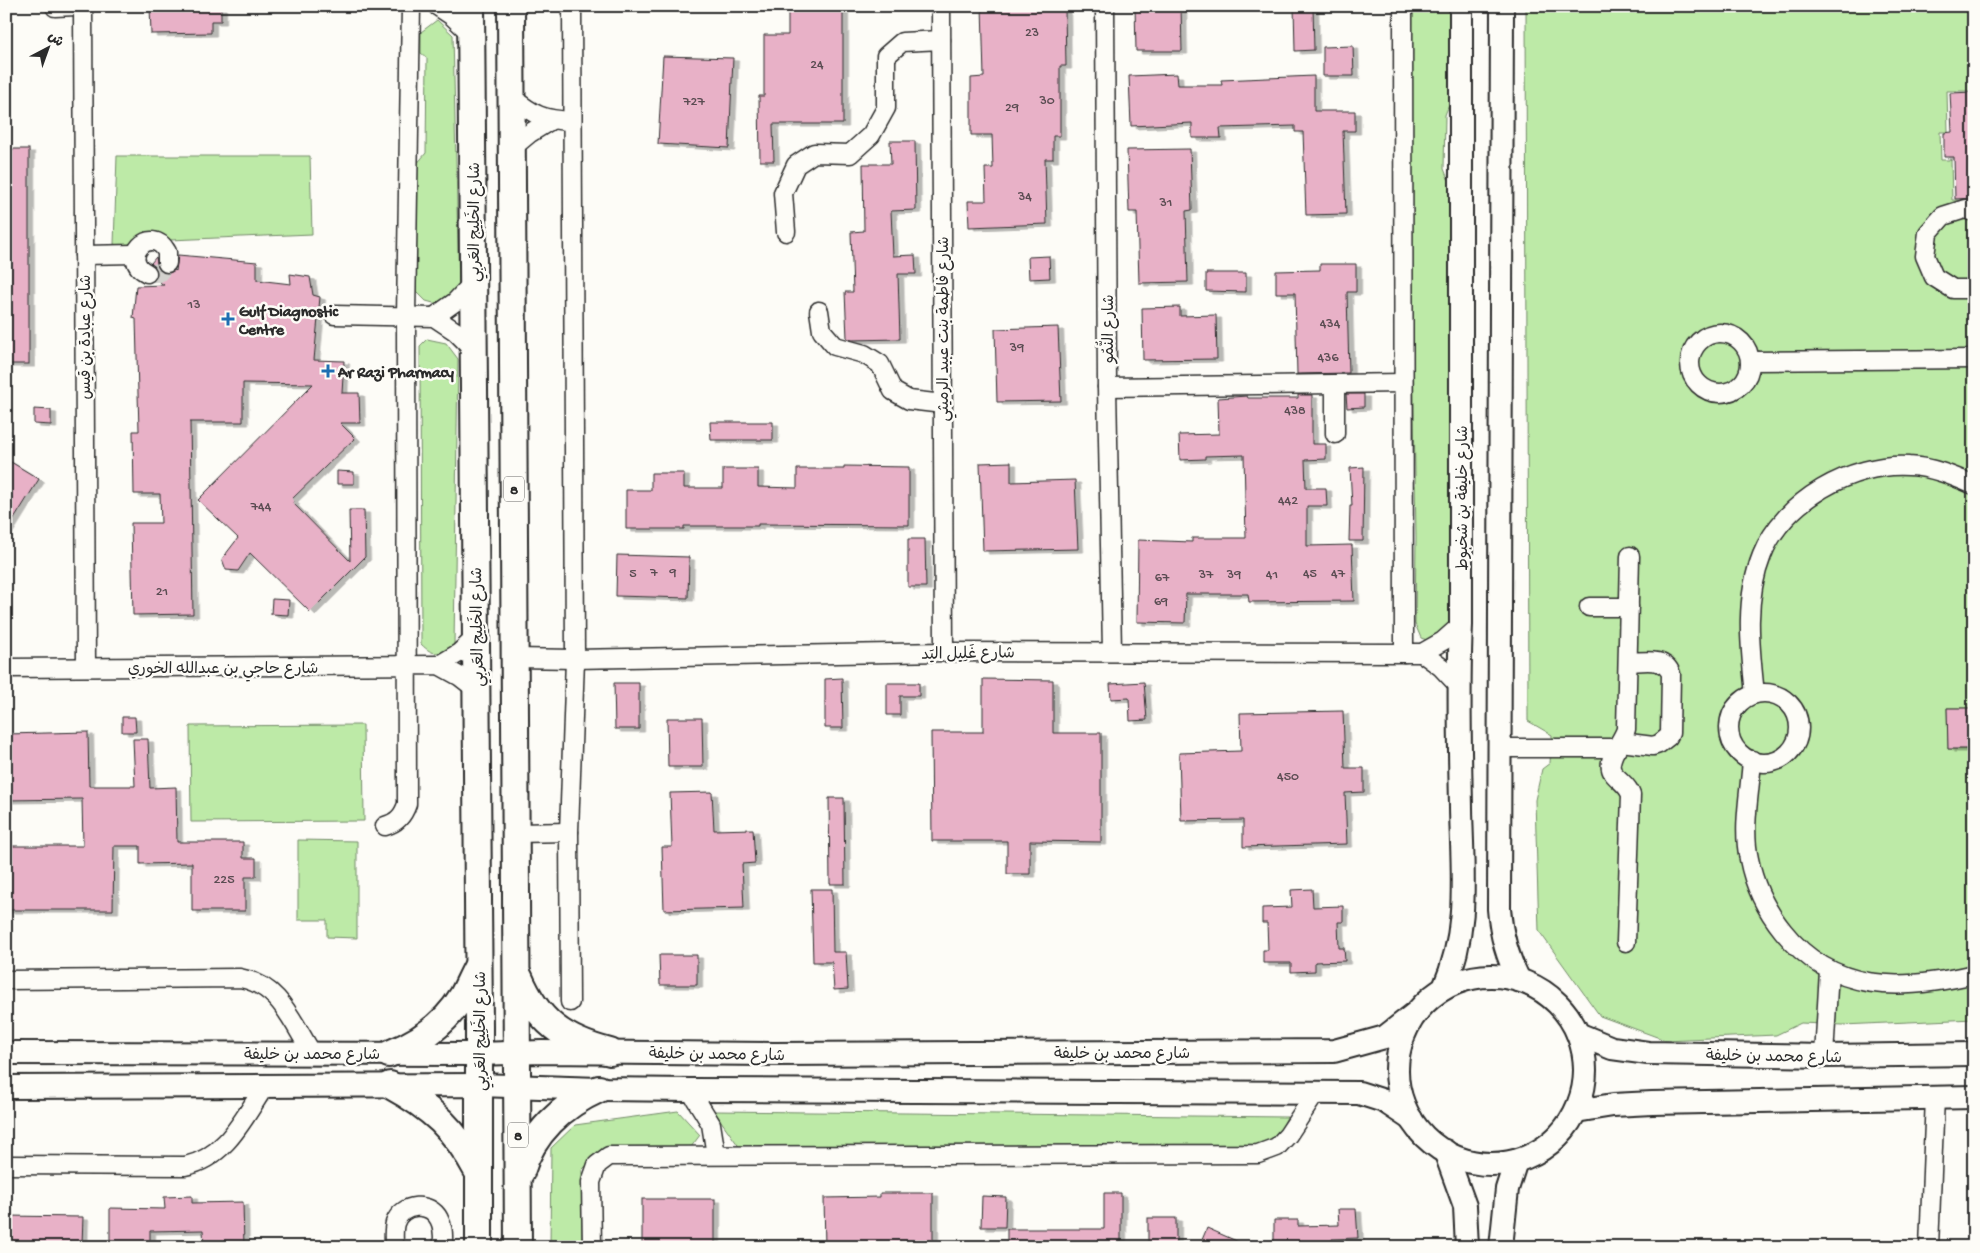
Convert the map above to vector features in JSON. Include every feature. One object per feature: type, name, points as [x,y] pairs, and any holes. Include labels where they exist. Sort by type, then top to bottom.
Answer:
[{"type":"highway","name":"شارع الخَلِيج العَربِي","points":[[471,6],[479,964],[479,1247]]},
{"type":"highway","name":"8","points":[[511,6],[518,1247]]},
{"type":"highway","points":[[389,1054],[419,1040],[443,1021],[464,994],[479,964]]},
{"type":"highway","points":[[517,972],[529,999],[547,1023],[577,1041],[610,1052]]},
{"type":"highway","points":[[390,1084],[422,1103],[445,1123],[462,1144],[478,1173]]},
{"type":"highway","points":[[518,1185],[530,1151],[550,1122],[573,1103],[599,1090]]},
{"type":"main road","name":"شارع خليفة بن شخبوط","points":[[1444,988],[1458,950],[1463,910],[1458,685],[1461,625],[1461,6]]},
{"type":"main road","points":[[1502,6],[1500,924],[1507,953],[1519,980]]},
{"type":"main road","points":[[1494,976],[1519,980],[1544,992],[1564,1010],[1578,1034],[1585,1059],[1584,1086],[1576,1111],[1561,1133],[1540,1150],[1516,1161],[1491,1164],[1467,1160],[1445,1151],[1426,1137],[1412,1119],[1400,1093],[1397,1064],[1403,1036],[1417,1012],[1429,998],[1444,988],[1468,978],[1494,976]]},
{"type":"main road","name":"شارع محمد بن خليفة","points":[[6,1053],[479,1054],[610,1052],[784,1054],[1334,1051],[1385,1037],[1417,1012]]},
{"type":"main road","name":"شارع محمد بن خليفة","points":[[1578,1034],[1612,1048],[1648,1053],[1824,1056],[1974,1054]]},
{"type":"main road","name":"شارع محمد بن خليفة","points":[[6,1087],[390,1084],[517,1086],[599,1090],[1359,1094],[1384,1100],[1412,1119]]},
{"type":"main road","points":[[1576,1111],[1613,1105],[1652,1103],[1974,1097]]},
{"type":"main road","points":[[1445,1151],[1465,1206],[1468,1247]]},
{"type":"main road","points":[[1501,1247],[1507,1189],[1516,1161]]},
{"type":"street","points":[[55,7],[76,6]]},
{"type":"street","name":"شارع عبادة بن قيس","points":[[83,6],[86,668]]},
{"type":"street","points":[[384,826],[397,821],[402,816],[407,804],[405,665],[406,316],[411,6]]},
{"type":"street","points":[[437,6],[452,16],[471,34]]},
{"type":"street","points":[[570,1002],[569,832],[575,659],[572,6]]},
{"type":"street","name":"شارع فاطمة بنت عبيد الرميثي","points":[[941,6],[944,652]]},
{"type":"street","name":"شارع النُّمُو","points":[[1105,6],[1112,651]]},
{"type":"street","points":[[1403,6],[1404,653]]},
{"type":"street","points":[[786,232],[783,193],[796,165],[814,153],[850,154],[871,135],[886,108],[886,56],[902,42],[941,40]]},
{"type":"street","points":[[511,96],[531,112],[551,120],[572,121]]},
{"type":"street","points":[[512,148],[530,133],[551,120]]},
{"type":"street","points":[[1974,212],[1965,209],[1943,216],[1928,233],[1925,256],[1934,276],[1953,289],[1974,289]]},
{"type":"street","points":[[147,273],[137,266],[135,254],[142,244],[154,241],[164,247],[167,252],[167,264]]},
{"type":"street","points":[[84,255],[135,254]]},
{"type":"street","points":[[434,317],[455,302],[473,283]]},
{"type":"street","points":[[819,311],[822,331],[828,339],[835,346],[864,354],[880,364],[892,391],[909,400],[943,404]]},
{"type":"street","points":[[334,315],[434,317],[456,331],[474,350]]},
{"type":"street","points":[[1751,361],[1974,359]]},
{"type":"street","points":[[1108,387],[1403,383]]},
{"type":"street","points":[[1334,384],[1335,434]]},
{"type":"street","points":[[1755,694],[1750,620],[1756,576],[1762,554],[1772,538],[1795,510],[1808,498],[1839,480],[1873,468],[1909,466],[1926,468],[1944,472],[1974,485]]},
{"type":"street","points":[[1626,942],[1631,795],[1611,770],[1611,762],[1626,728],[1630,556]]},
{"type":"street","points":[[1589,607],[1629,607]]},
{"type":"street","points":[[1458,685],[1441,667],[1422,653],[1443,641],[1461,625]]},
{"type":"street","points":[[439,665],[459,653],[476,637]]},
{"type":"street","name":"شارع غَلِيل اليَد","points":[[515,658],[575,659],[944,652],[1112,651],[1422,653]]},
{"type":"street","points":[[1499,748],[1653,746],[1664,741],[1670,732],[1671,674],[1669,669],[1660,662],[1628,662]]},
{"type":"street","name":"شارع حاجي بن عبدالله الخوري","points":[[6,668],[439,665],[459,676],[477,690]]},
{"type":"street","points":[[1755,694],[1772,694],[1788,702],[1797,717],[1799,734],[1791,750],[1785,756],[1769,762],[1752,760],[1738,750],[1730,735],[1731,717],[1740,703],[1755,694]]},
{"type":"street","points":[[1752,760],[1746,840],[1753,876],[1768,909],[1788,938],[1814,962],[1829,971],[1866,982],[1905,985],[1924,984],[1974,974]]},
{"type":"street","points":[[516,833],[569,832]]},
{"type":"street","points":[[1824,1056],[1829,971]]},
{"type":"street","points":[[6,980],[240,978],[249,980],[266,987],[278,999],[312,1053]]},
{"type":"street","points":[[6,1165],[185,1166],[194,1164],[211,1156],[225,1144],[265,1086]]},
{"type":"street","points":[[690,1090],[711,1124],[716,1154]]},
{"type":"street","points":[[592,1247],[591,1182],[596,1165],[609,1156],[716,1154],[1258,1154],[1277,1147],[1288,1135],[1315,1094]]},
{"type":"street","points":[[1929,1247],[1934,1097]]},
{"type":"street","points":[[394,1247],[394,1230],[399,1216],[404,1211],[418,1206],[425,1207],[437,1215],[443,1228],[443,1247]]},
{"type":"green space","points":[[1411,6],[1452,6],[1452,97],[1445,115],[1444,169],[1454,193],[1454,632],[1439,644],[1421,638],[1415,624],[1416,538],[1410,138]]},
{"type":"green space","points":[[1526,6],[1974,6],[1974,25],[1971,26],[1973,91],[1947,91],[1948,132],[1940,132],[1941,160],[1951,160],[1952,200],[1974,200],[1974,708],[1947,708],[1948,749],[1974,749],[1974,1019],[1843,1025],[1801,1023],[1776,1035],[1665,1040],[1600,1016],[1539,931],[1535,800],[1542,769],[1550,763],[1552,735],[1528,721]]},
{"type":"green space","points":[[437,20],[453,35],[459,290],[441,305],[426,301],[416,291],[416,165],[426,153],[427,58],[421,53],[421,32]]},
{"type":"green space","points":[[117,156],[310,156],[312,234],[170,240],[147,236],[127,248],[114,244]]},
{"type":"green space","points":[[427,339],[446,343],[458,359],[454,646],[437,653],[430,651],[421,644],[420,346]]},
{"type":"green space","points":[[363,725],[364,821],[191,822],[190,726]]},
{"type":"green space","points":[[298,840],[357,841],[357,938],[327,937],[327,920],[298,920]]},
{"type":"green space","points":[[678,1111],[700,1135],[691,1147],[601,1151],[582,1170],[582,1247],[550,1247],[551,1148],[575,1125]]},
{"type":"green space","points":[[714,1111],[1287,1117],[1273,1146],[740,1148]]},
{"type":"building","points":[[150,6],[221,6],[221,21],[211,21],[211,33],[151,34]]},
{"type":"building","points":[[788,6],[843,6],[843,124],[773,124],[774,161],[760,161],[759,96],[764,96],[764,35],[788,35]]},
{"type":"building","points":[[982,6],[1049,6],[1049,9],[1065,9],[1066,66],[1060,66],[1060,136],[1053,136],[1053,159],[1045,159],[1047,224],[969,227],[968,201],[986,201],[985,168],[993,168],[992,135],[971,135],[971,78],[984,77]]},
{"type":"building","points":[[1135,6],[1181,6],[1182,51],[1136,51]]},
{"type":"building","points":[[1294,6],[1313,6],[1314,50],[1295,51]]},
{"type":"building","points":[[1353,46],[1354,76],[1323,76],[1323,47]]},
{"type":"building","points":[[663,56],[733,58],[729,148],[658,144]]},
{"type":"building","points":[[1177,74],[1178,85],[1222,85],[1221,80],[1314,76],[1314,111],[1355,111],[1355,131],[1343,131],[1346,214],[1306,215],[1303,132],[1295,132],[1295,126],[1220,128],[1221,138],[1192,138],[1192,123],[1131,126],[1129,76]]},
{"type":"building","points":[[1974,92],[1974,198],[1955,199],[1954,157],[1944,157],[1944,133],[1952,132],[1950,93]]},
{"type":"building","points":[[890,141],[915,141],[916,210],[891,211],[893,256],[915,255],[916,274],[898,274],[900,339],[852,340],[847,338],[845,292],[853,292],[851,232],[864,231],[863,164],[891,164]]},
{"type":"building","points":[[6,149],[29,149],[29,364],[6,364]]},
{"type":"building","points":[[1190,149],[1192,210],[1186,211],[1188,282],[1139,283],[1137,212],[1129,212],[1127,150]]},
{"type":"building","points":[[178,255],[257,262],[257,280],[291,284],[290,274],[310,277],[313,295],[320,297],[314,360],[344,361],[342,393],[359,393],[360,423],[340,423],[355,438],[292,499],[293,503],[350,561],[349,510],[364,510],[365,557],[310,612],[250,553],[238,571],[226,570],[222,559],[238,538],[198,500],[313,384],[243,383],[243,422],[190,422],[193,614],[133,615],[131,523],[161,523],[160,494],[134,494],[133,431],[139,431],[136,319],[133,318],[136,286],[164,285],[155,279],[157,269],[151,263],[156,257],[158,268],[161,272],[167,274],[176,271]]},
{"type":"building","points":[[1049,256],[1050,278],[1029,279],[1028,257]]},
{"type":"building","points":[[1320,264],[1356,264],[1356,292],[1347,292],[1349,373],[1297,374],[1295,293],[1276,293],[1276,271],[1320,270]]},
{"type":"building","points":[[1206,273],[1246,273],[1246,292],[1206,291]]},
{"type":"building","points":[[1180,307],[1180,316],[1216,315],[1217,359],[1143,360],[1142,308]]},
{"type":"building","points":[[1058,327],[1061,401],[997,402],[995,329]]},
{"type":"building","points":[[1346,394],[1364,394],[1364,407],[1347,408]]},
{"type":"building","points":[[1298,395],[1312,395],[1312,444],[1326,444],[1326,459],[1305,460],[1306,488],[1326,488],[1327,506],[1307,506],[1307,546],[1352,545],[1354,601],[1249,602],[1248,594],[1186,594],[1185,623],[1137,622],[1138,540],[1192,542],[1192,538],[1246,538],[1244,455],[1205,456],[1205,459],[1180,460],[1179,435],[1219,434],[1218,398],[1247,396],[1248,398],[1298,398]]},
{"type":"building","points":[[34,409],[51,410],[51,425],[34,424]]},
{"type":"building","points":[[710,422],[773,422],[773,440],[711,440]]},
{"type":"building","points":[[6,459],[39,479],[6,532]]},
{"type":"building","points":[[1011,462],[1011,482],[1075,480],[1078,549],[983,551],[980,463]]},
{"type":"building","points":[[844,466],[909,467],[909,525],[758,524],[758,526],[684,526],[684,529],[626,529],[626,490],[651,490],[651,473],[684,473],[684,488],[723,488],[723,469],[758,469],[758,487],[797,488],[797,469],[844,469]]},
{"type":"building","points":[[1364,467],[1363,541],[1349,541],[1350,506],[1352,506],[1350,468]]},
{"type":"building","points":[[337,471],[354,472],[354,484],[337,484]]},
{"type":"building","points":[[908,539],[925,539],[926,587],[908,587]]},
{"type":"building","points":[[617,555],[689,557],[688,598],[616,596]]},
{"type":"building","points":[[272,599],[289,600],[288,615],[271,614]]},
{"type":"building","points":[[842,678],[843,728],[825,728],[825,679]]},
{"type":"building","points":[[983,679],[1053,680],[1053,733],[1101,733],[1101,842],[1030,841],[1030,874],[1007,874],[1007,841],[932,841],[931,732],[983,732]]},
{"type":"building","points":[[1144,682],[1147,720],[1130,721],[1129,698],[1111,699],[1110,684]]},
{"type":"building","points":[[614,683],[639,683],[639,729],[615,729]]},
{"type":"building","points":[[887,683],[919,683],[919,696],[900,696],[900,715],[887,715]]},
{"type":"building","points":[[1947,708],[1974,708],[1974,749],[1948,749]]},
{"type":"building","points":[[1343,711],[1345,768],[1364,768],[1364,792],[1345,793],[1347,844],[1243,847],[1243,820],[1181,821],[1179,753],[1241,751],[1240,713]]},
{"type":"building","points":[[122,717],[135,717],[136,732],[122,732]]},
{"type":"building","points":[[667,718],[702,718],[703,767],[668,767]]},
{"type":"building","points":[[88,732],[89,786],[135,786],[133,739],[148,739],[150,788],[176,787],[177,842],[243,842],[243,858],[256,858],[256,877],[245,877],[245,911],[192,911],[192,863],[140,864],[140,846],[114,846],[113,910],[6,910],[6,846],[83,846],[82,799],[6,800],[6,734]]},
{"type":"building","points":[[712,792],[714,830],[753,829],[755,863],[742,864],[744,908],[664,910],[662,847],[672,847],[670,793]]},
{"type":"building","points":[[829,798],[844,798],[845,884],[830,884]]},
{"type":"building","points":[[811,889],[832,889],[833,952],[846,952],[848,989],[834,990],[832,962],[813,962]]},
{"type":"building","points":[[1312,889],[1313,907],[1343,906],[1343,922],[1338,922],[1339,948],[1344,948],[1345,961],[1315,962],[1315,971],[1291,972],[1291,963],[1263,963],[1263,950],[1268,950],[1267,923],[1262,923],[1262,908],[1292,907],[1291,890]]},
{"type":"building","points":[[659,955],[697,955],[697,985],[660,985]]},
{"type":"building","points":[[880,1193],[933,1193],[933,1247],[825,1247],[824,1198],[880,1197]]},
{"type":"building","points":[[1104,1193],[1121,1193],[1121,1247],[1007,1247],[1007,1229],[1104,1229]]},
{"type":"building","points":[[192,1196],[192,1203],[243,1202],[244,1247],[204,1247],[203,1230],[150,1231],[150,1247],[110,1247],[110,1208],[165,1209],[164,1197]]},
{"type":"building","points":[[982,1196],[1006,1197],[1005,1227],[981,1227]]},
{"type":"building","points":[[642,1199],[715,1199],[715,1247],[642,1247]]},
{"type":"building","points":[[1338,1209],[1356,1209],[1358,1238],[1332,1239],[1332,1247],[1274,1247],[1274,1220],[1298,1220],[1298,1226],[1339,1225]]},
{"type":"building","points":[[6,1216],[83,1217],[82,1244],[71,1244],[71,1247],[6,1247]]},
{"type":"building","points":[[1148,1218],[1176,1218],[1176,1247],[1148,1247]]},
{"type":"building","points":[[1207,1228],[1250,1247],[1199,1247]]},
{"type":"tunnel","points":[[147,273],[159,273],[167,263]]},
{"type":"place","name":"Gulf Diagnostic Centre","points":[[228,319]]},
{"type":"place","name":"Ar Razi Pharmacy","points":[[328,371]]}]
